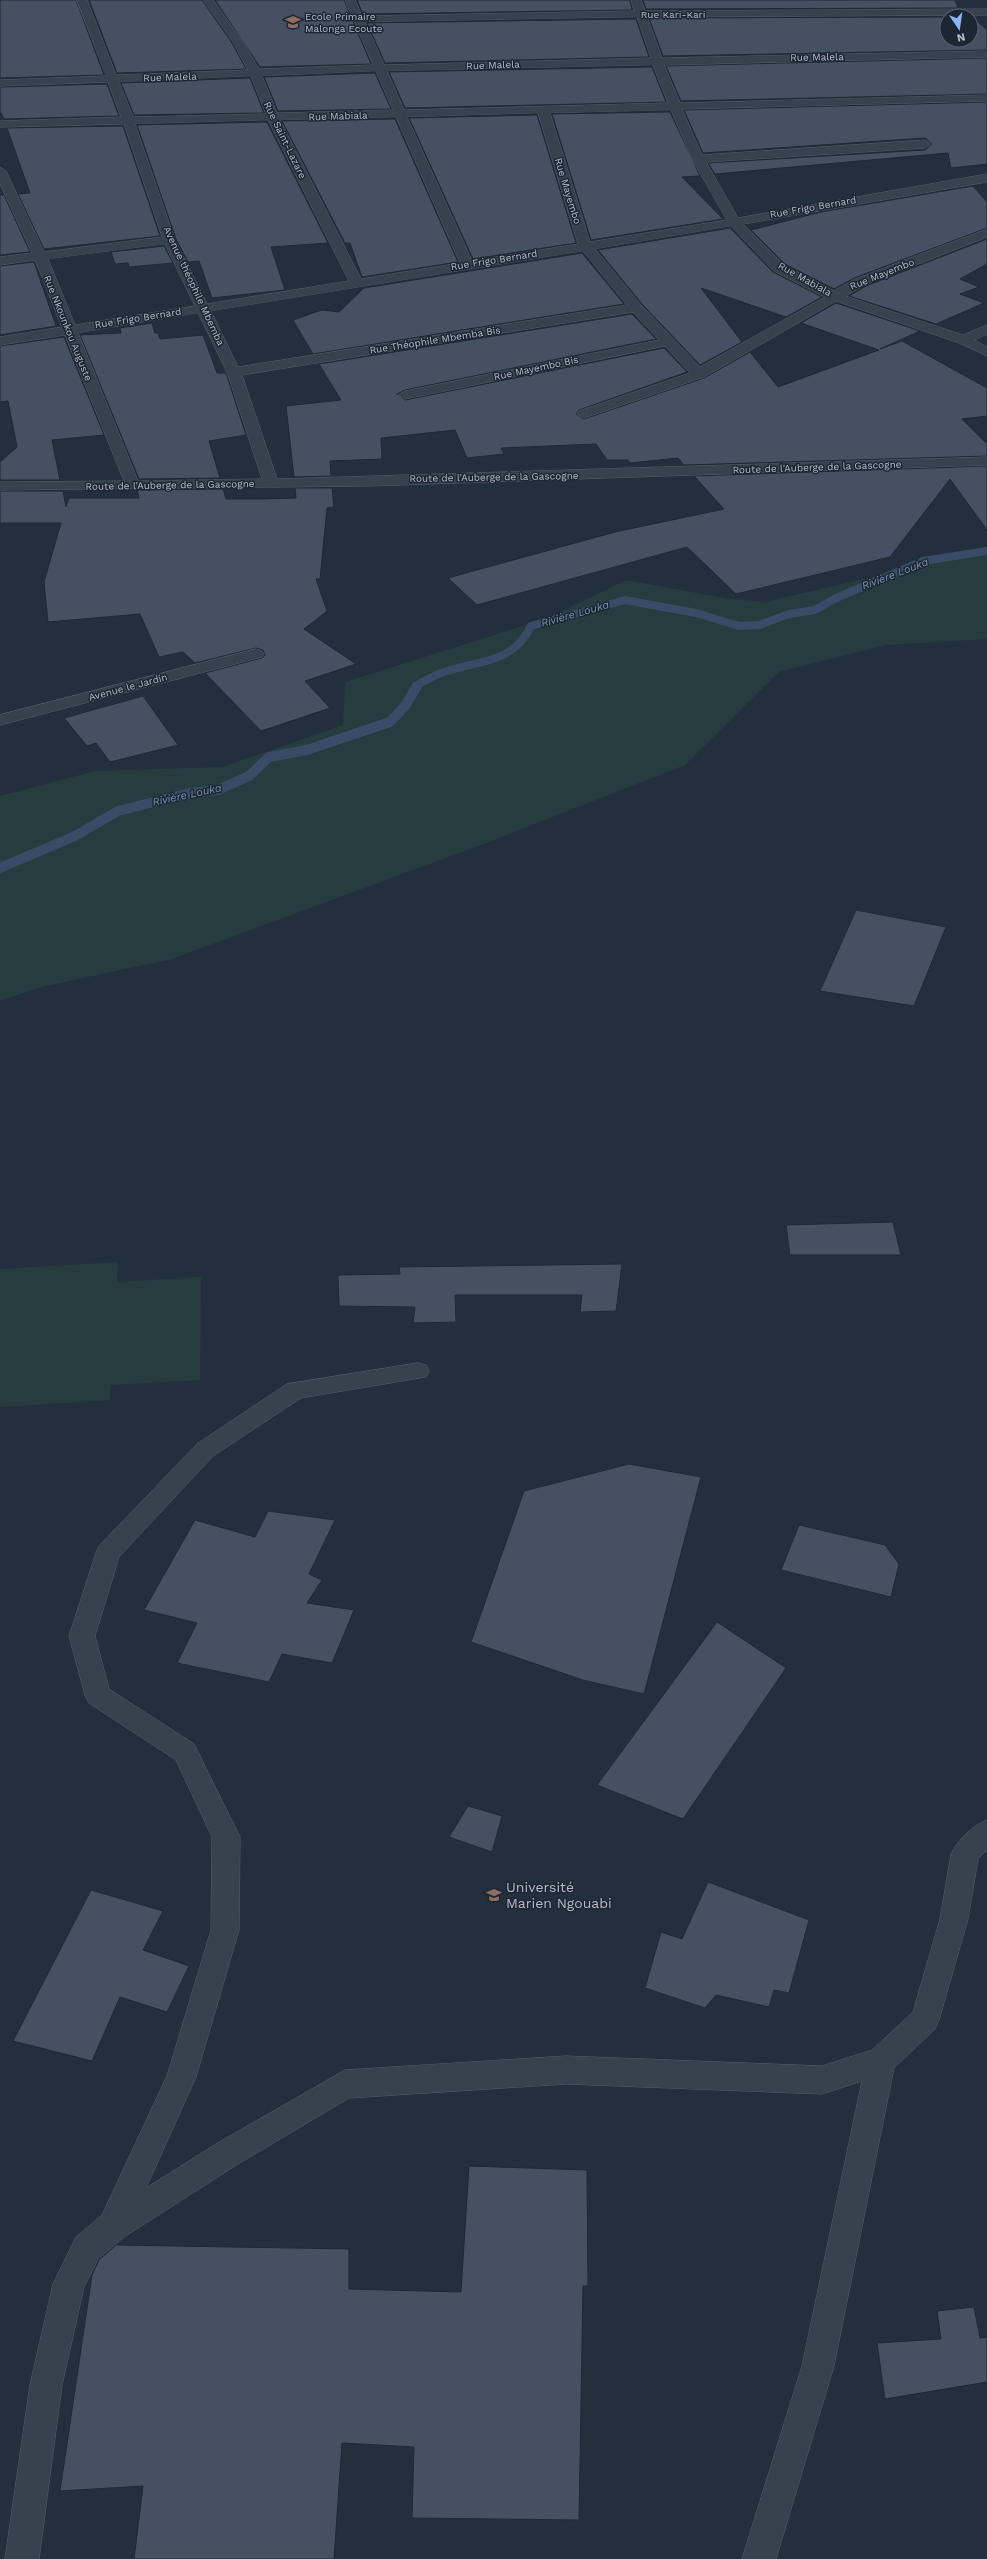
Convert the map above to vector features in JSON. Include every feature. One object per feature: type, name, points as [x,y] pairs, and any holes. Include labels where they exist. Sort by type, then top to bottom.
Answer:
[{"type":"street","name":"Avenue théophile Mbemba","points":[[82,0],[130,122],[170,240],[204,307],[234,372],[271,483]]},
{"type":"street","name":"Rue Saint-Lazare","points":[[208,0],[238,42],[256,74],[273,118],[357,283]]},
{"type":"street","points":[[350,0],[402,114],[467,264]]},
{"type":"street","name":"Rue Mabiala","points":[[635,0],[639,14],[698,159],[734,222],[779,268],[833,296],[964,340],[987,352]]},
{"type":"street","name":"Rue Kari-Kari","points":[[359,19],[639,14],[987,12]]},
{"type":"street","name":"Rue Malela","points":[[0,83],[381,68],[987,54]]},
{"type":"street","name":"Rue Mabiala","points":[[0,124],[130,122],[987,98]]},
{"type":"street","name":"Rue Mayembo","points":[[543,110],[585,245],[636,308],[667,342],[700,374]]},
{"type":"street","points":[[698,159],[925,144]]},
{"type":"street","name":"Rue Nkounkou Auguste","points":[[0,171],[40,256],[68,330],[132,486]]},
{"type":"street","name":"Rue Frigo Bernard","points":[[0,341],[467,264],[734,222],[987,178]]},
{"type":"street","name":"Rue Mayembo","points":[[584,414],[700,374],[833,296],[860,282],[987,233]]},
{"type":"street","points":[[0,261],[170,240]]},
{"type":"street","name":"Rue Théophile Mbemba Bis","points":[[234,372],[636,308]]},
{"type":"street","points":[[964,340],[987,329]]},
{"type":"street","name":"Rue Mayembo Bis","points":[[405,395],[667,342]]},
{"type":"street","name":"Route de l'Auberge de la Gascogne","points":[[0,486],[132,486],[271,483],[609,474],[987,461]]},
{"type":"street","name":"Avenue le Jardin","points":[[0,720],[256,654]]},
{"type":"street","points":[[113,2226],[181,2077],[225,1930],[226,1837],[185,1752],[98,1695],[82,1636],[108,1553],[205,1450],[295,1390],[418,1371]]},
{"type":"street","points":[[22,2559],[46,2385],[69,2284],[87,2248],[113,2226],[227,2154],[345,2084],[566,2070],[822,2080],[881,2061],[925,2020],[954,1919],[965,1854],[987,1832]]},
{"type":"street","points":[[759,2559],[771,2513],[790,2464],[818,2367],[881,2061]]},
{"type":"green space","points":[[987,551],[987,639],[886,645],[779,672],[685,765],[489,842],[172,959],[41,987],[0,1001],[0,796],[95,771],[222,767],[343,725],[345,682],[548,618],[626,580],[725,598],[764,602]]},
{"type":"green space","points":[[118,1262],[117,1282],[201,1277],[200,1380],[110,1385],[110,1400],[0,1407],[0,1269]]},
{"type":"building","points":[[0,0],[76,0],[104,75],[0,78]]},
{"type":"building","points":[[89,0],[202,0],[232,43],[246,69],[117,73]]},
{"type":"building","name":"Ecole Primaire Malonga Ecoute","points":[[215,0],[344,0],[371,64],[260,67]]},
{"type":"building","points":[[357,0],[630,0],[632,10],[363,14]]},
{"type":"building","points":[[643,0],[955,0],[958,8],[939,8],[646,9]]},
{"type":"building","points":[[939,17],[939,48],[979,48],[979,23],[987,30],[987,50],[663,56],[649,18]]},
{"type":"building","points":[[636,19],[649,57],[385,63],[367,23]]},
{"type":"building","points":[[987,58],[987,94],[681,101],[666,66]]},
{"type":"building","points":[[652,67],[666,102],[405,108],[389,72]]},
{"type":"building","points":[[375,73],[391,109],[278,111],[264,77]]},
{"type":"building","points":[[250,78],[264,113],[134,115],[121,83]]},
{"type":"building","points":[[107,84],[119,116],[4,119],[0,111],[0,87]]},
{"type":"building","points":[[987,102],[987,164],[951,168],[948,153],[715,174],[708,163],[925,150],[932,144],[925,138],[703,153],[684,110]]},
{"type":"building","points":[[670,112],[700,176],[682,177],[723,219],[591,240],[552,114]]},
{"type":"building","points":[[537,115],[576,243],[473,259],[409,118]]},
{"type":"building","points":[[395,119],[458,262],[362,277],[350,243],[345,243],[282,121]]},
{"type":"building","points":[[267,122],[328,243],[271,247],[285,290],[212,298],[199,261],[188,262],[176,239],[137,125]]},
{"type":"building","points":[[123,126],[160,236],[44,249],[18,194],[30,193],[7,128]]},
{"type":"building","points":[[973,186],[987,202],[987,228],[854,278],[834,289],[785,264],[751,230],[821,212]]},
{"type":"building","points":[[0,195],[4,195],[30,252],[0,255]]},
{"type":"building","points":[[730,228],[773,272],[822,297],[786,317],[701,288],[742,342],[700,365],[642,304],[598,250]]},
{"type":"building","points":[[987,239],[987,264],[960,279],[979,287],[960,294],[984,303],[936,324],[849,296],[866,286]]},
{"type":"building","points":[[164,246],[173,263],[129,267],[128,263],[115,264],[111,252]]},
{"type":"building","points":[[582,253],[624,304],[313,354],[293,320],[322,310],[339,312],[364,288]]},
{"type":"building","points":[[34,262],[56,326],[0,335],[0,266]]},
{"type":"building","points":[[836,303],[920,331],[880,349],[902,341],[987,388],[987,416],[962,419],[987,444],[987,456],[684,465],[678,458],[630,463],[628,460],[607,460],[596,444],[501,448],[504,454],[467,458],[455,430],[381,438],[382,459],[330,461],[331,476],[294,477],[286,406],[341,400],[319,364],[632,314],[656,339],[405,390],[397,394],[405,400],[664,348],[687,372],[579,410],[576,414],[584,419],[704,378],[750,352],[778,387],[879,350],[801,323]]},
{"type":"building","points":[[152,323],[155,333],[158,333],[160,339],[203,335],[217,373],[226,373],[246,435],[209,441],[220,478],[139,479],[80,335],[121,333],[120,328]]},
{"type":"building","points":[[64,337],[104,435],[52,440],[60,480],[0,480],[0,462],[17,447],[8,401],[0,402],[0,346]]},
{"type":"building","points":[[987,466],[987,530],[950,479],[890,557],[736,594],[687,547],[477,605],[448,578],[615,532],[724,509],[694,476]]},
{"type":"building","points":[[295,488],[332,488],[334,507],[327,508],[320,579],[316,579],[327,611],[304,629],[356,664],[305,681],[330,708],[261,731],[205,673],[262,658],[265,655],[263,650],[256,648],[195,663],[183,652],[159,657],[140,614],[48,622],[44,582],[61,523],[0,523],[0,491],[63,491],[66,507],[69,498],[139,498],[137,490],[223,489],[226,499],[262,499],[296,498]]},
{"type":"building","points":[[143,696],[178,745],[110,762],[96,743],[87,746],[64,718]]},
{"type":"building","points":[[856,910],[946,927],[914,1006],[820,991]]},
{"type":"building","points":[[893,1222],[901,1255],[790,1255],[786,1225]]},
{"type":"building","points":[[622,1264],[616,1311],[580,1312],[582,1295],[455,1295],[456,1322],[413,1323],[415,1307],[339,1306],[338,1275],[400,1274],[399,1267]]},
{"type":"building","points":[[629,1464],[701,1477],[644,1694],[583,1680],[471,1642],[524,1491]]},
{"type":"building","points":[[268,1511],[335,1520],[309,1574],[322,1580],[307,1603],[354,1610],[332,1663],[282,1654],[269,1682],[177,1663],[197,1623],[144,1610],[195,1520],[255,1537]]},
{"type":"building","points":[[799,1525],[885,1545],[899,1564],[891,1597],[781,1570]]},
{"type":"building","points":[[717,1622],[786,1668],[683,1819],[597,1785]]},
{"type":"building","points":[[468,1806],[502,1816],[492,1852],[449,1837]]},
{"type":"building","points":[[708,1882],[809,1920],[789,1993],[774,1990],[769,2007],[716,1995],[705,2008],[645,1988],[661,1932],[682,1939]]},
{"type":"building","points":[[91,1890],[163,1911],[143,1950],[189,1966],[167,2012],[120,1997],[92,2061],[13,2041]]},
{"type":"building","points":[[469,2166],[587,2170],[588,2286],[583,2286],[579,2520],[412,2518],[414,2447],[342,2443],[334,2559],[134,2559],[143,2486],[60,2491],[92,2275],[99,2260],[116,2245],[349,2249],[349,2289],[461,2292]]},
{"type":"building","points":[[974,2307],[980,2338],[987,2337],[987,2382],[885,2399],[877,2343],[941,2339],[937,2311]]},
{"type":"waterway","name":"Rivière Louka","points":[[417,686],[445,671],[487,661],[512,650],[522,640],[531,626],[625,600],[696,613],[739,626],[759,625],[789,614],[815,610],[834,599],[923,561],[987,551]]},
{"type":"waterway","name":"Rivière Louka","points":[[0,868],[75,836],[118,811],[190,793],[218,790],[249,776],[269,757],[307,750],[390,722],[405,706],[417,686]]},
{"type":"place","name":"Ecole Primaire Malonga Ecoute","points":[[293,22]]},
{"type":"place","name":"Université Marien Ngouabi","points":[[494,1895]]}]
